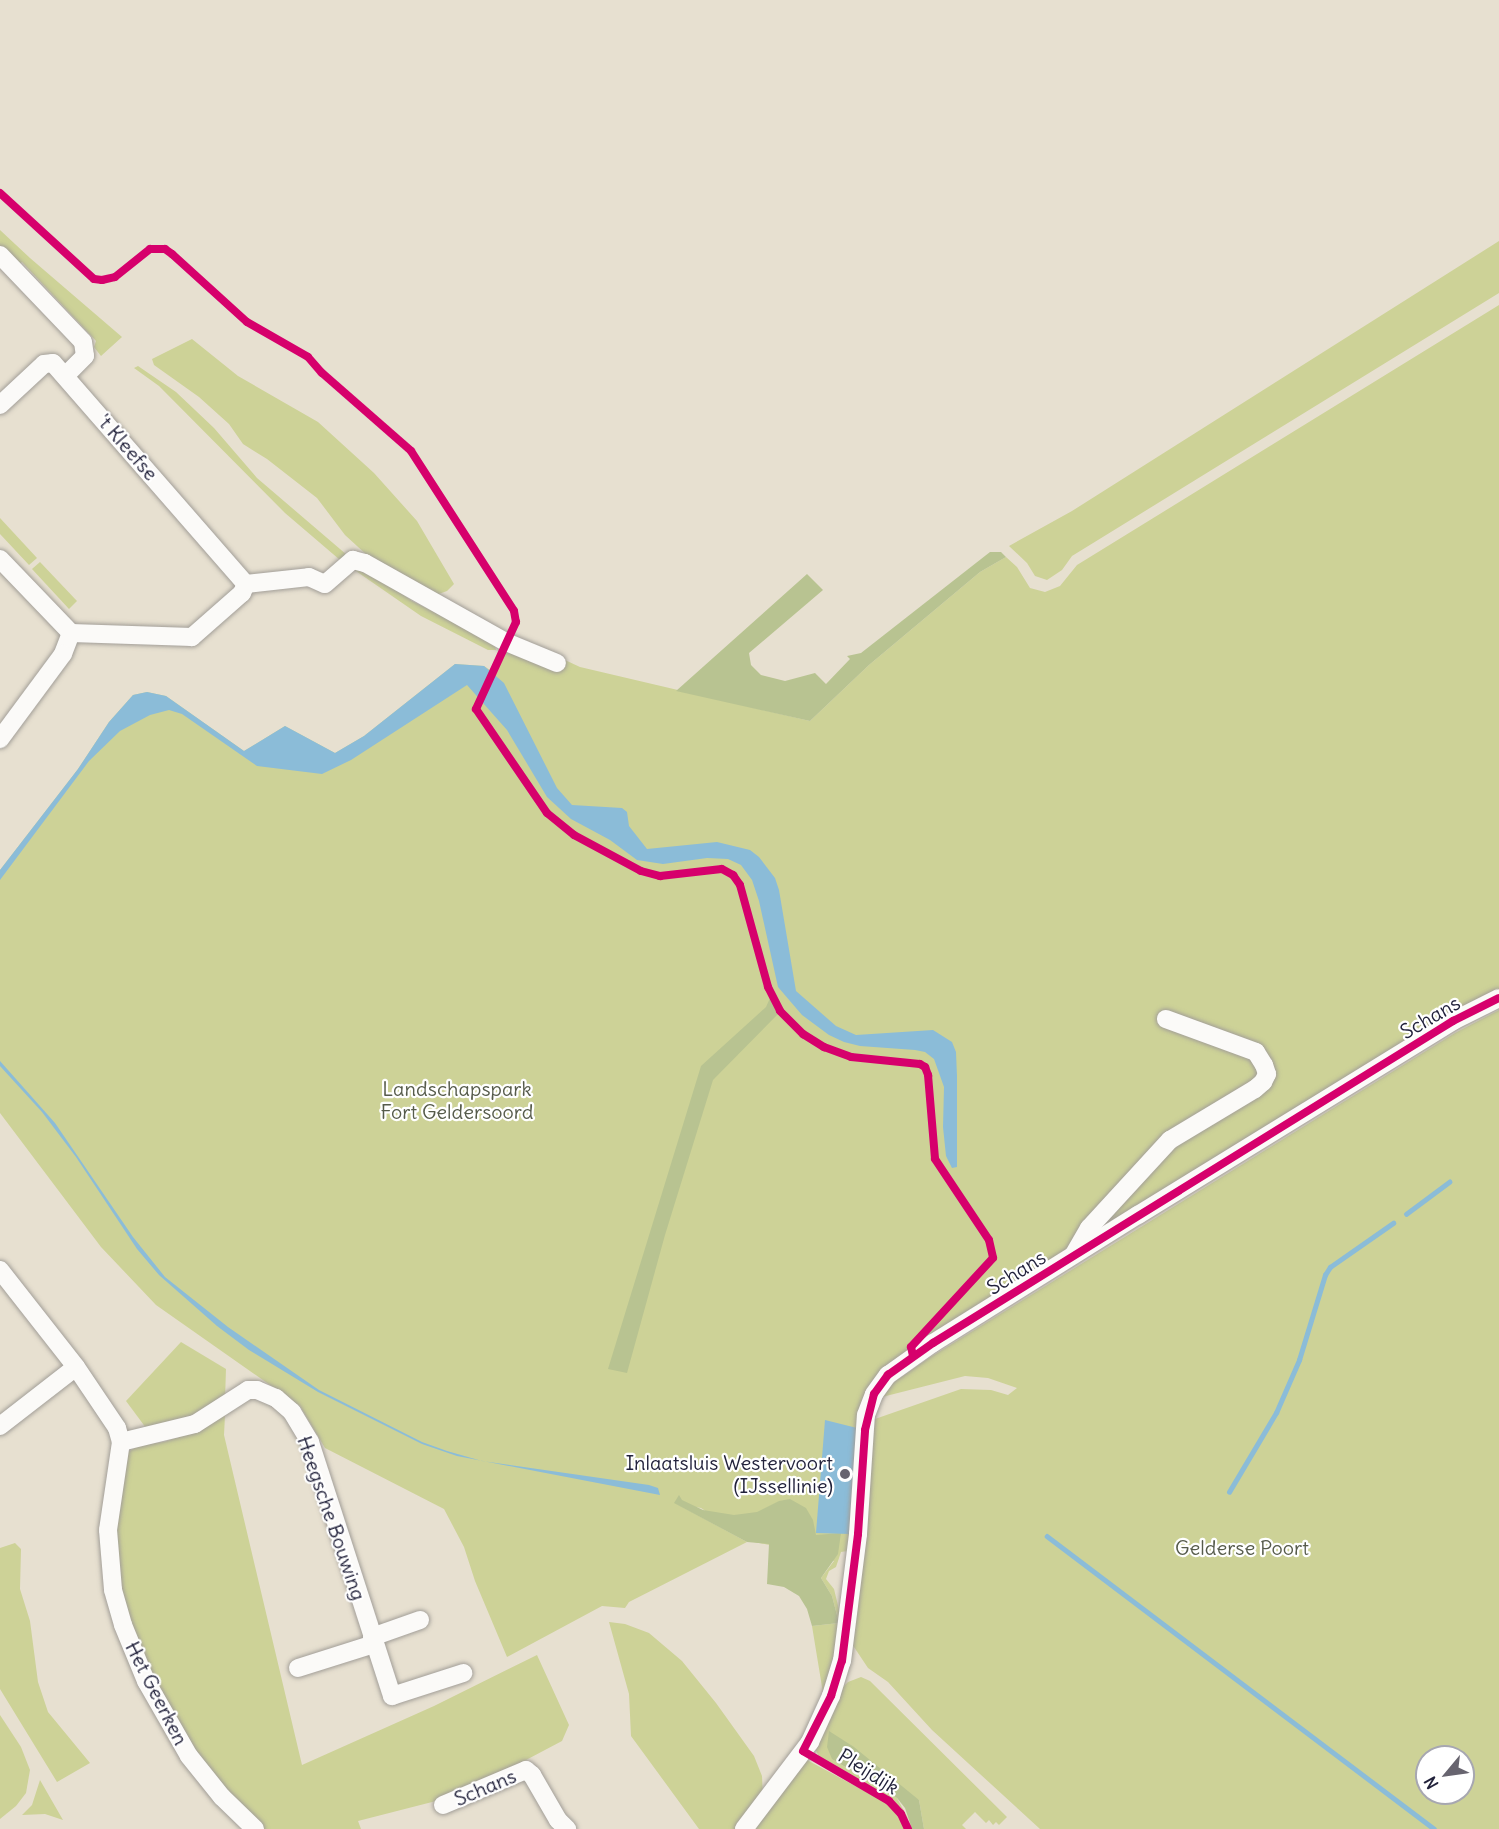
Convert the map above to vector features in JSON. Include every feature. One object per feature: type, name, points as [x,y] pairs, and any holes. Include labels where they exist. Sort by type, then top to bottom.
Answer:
[{"type":"street","points":[[0,255],[83,342],[85,356],[65,376]]},
{"type":"street","name":"'t Kleefse","points":[[0,405],[44,364],[52,363],[246,584]]},
{"type":"street","points":[[0,559],[71,633],[192,638],[242,593],[246,584],[309,576],[326,584],[353,560],[366,563],[506,642],[557,663]]},
{"type":"street","points":[[0,738],[63,654],[71,633]]},
{"type":"street","name":"Schans","points":[[744,1829],[810,1742],[831,1696],[842,1660],[858,1534],[865,1430],[874,1394],[888,1375],[913,1356],[1453,1021],[1499,998]]},
{"type":"street","name":"Schans","points":[[1074,1256],[1089,1228],[1170,1140],[1255,1089],[1263,1082],[1267,1074],[1256,1052],[1166,1019]]},
{"type":"street","points":[[0,1270],[76,1367],[117,1428],[121,1442]]},
{"type":"street","points":[[0,1426],[76,1367]]},
{"type":"street","name":"Heegsche Bouwing","points":[[121,1442],[195,1424],[248,1390],[257,1390],[276,1398],[292,1412],[310,1442],[392,1696],[463,1673]]},
{"type":"street","name":"Het Geerken","points":[[121,1442],[108,1530],[113,1590],[123,1625],[146,1680],[189,1756],[222,1797],[255,1829]]},
{"type":"street","points":[[298,1668],[420,1620]]},
{"type":"street","name":"Schans","points":[[443,1805],[526,1770],[532,1774],[558,1820],[567,1829]]},
{"type":"green space","points":[[0,230],[122,337],[101,356],[94,347],[96,341],[22,262],[17,266],[0,247]]},
{"type":"green space","points":[[1499,241],[1499,293],[1072,556],[1062,570],[1047,580],[1035,576],[1027,563],[1009,546],[1072,511]]},
{"type":"green space","name":"Landschapspark Fort Geldersoord","points":[[1499,305],[1499,993],[880,1375],[848,1551],[841,1552],[836,1567],[829,1571],[826,1579],[834,1589],[842,1622],[841,1636],[823,1693],[812,1626],[839,1623],[832,1596],[821,1578],[834,1561],[810,1553],[749,1541],[701,1508],[677,1504],[747,1542],[629,1602],[625,1608],[602,1606],[507,1657],[475,1581],[464,1547],[444,1509],[325,1448],[300,1406],[156,1305],[101,1247],[0,1113],[0,870],[78,769],[109,722],[133,695],[147,692],[166,696],[244,751],[285,726],[335,753],[364,736],[455,664],[484,666],[496,674],[513,636],[580,667],[810,721],[869,665],[980,572],[1006,557],[1017,567],[1030,588],[1045,592],[1060,586],[1077,565]]},
{"type":"green space","points":[[192,339],[238,376],[318,422],[374,473],[417,521],[454,584],[447,591],[436,595],[369,557],[345,535],[317,498],[267,459],[243,444],[229,424],[199,397],[154,365],[152,359]]},
{"type":"green space","points":[[138,366],[176,392],[214,428],[257,478],[347,555],[412,601],[494,642],[496,650],[488,650],[421,616],[340,560],[285,513],[159,386],[134,368]]},
{"type":"green space","points":[[0,518],[37,558],[29,565],[0,534]]},
{"type":"green space","points":[[990,552],[1001,552],[1006,557],[980,572],[869,665],[810,721],[676,691],[807,574],[823,590],[749,653],[751,665],[761,675],[785,681],[815,673],[826,684],[850,659],[847,656],[861,653]]},
{"type":"green space","points":[[40,562],[77,601],[69,609],[32,569]]},
{"type":"green space","points":[[770,998],[778,1014],[713,1080],[665,1235],[627,1373],[608,1369],[701,1066],[766,1007]]},
{"type":"green space","name":"Gelderse Poort","points":[[1499,1010],[1499,1829],[1040,1829],[932,1730],[888,1682],[868,1668],[850,1641],[875,1419],[961,1389],[991,1390],[1008,1395],[1017,1388],[988,1378],[965,1376],[882,1397],[884,1389],[929,1358],[1455,1033]]},
{"type":"green space","points":[[181,1342],[226,1369],[225,1400],[190,1421],[149,1432],[126,1401]]},
{"type":"green space","points":[[225,1415],[224,1435],[302,1765],[434,1706],[537,1655],[569,1725],[562,1741],[486,1781],[436,1801],[358,1821],[361,1829],[259,1829],[208,1774],[142,1660],[122,1610],[113,1536],[126,1453],[140,1445],[164,1442],[196,1431]]},
{"type":"green space","points":[[679,1495],[682,1500],[703,1510],[734,1515],[757,1512],[779,1501],[790,1499],[806,1508],[813,1520],[816,1535],[841,1533],[838,1554],[821,1578],[832,1596],[839,1623],[812,1626],[807,1609],[799,1596],[784,1587],[767,1584],[769,1544],[747,1542],[674,1503]]},
{"type":"green space","points":[[15,1543],[21,1549],[20,1589],[30,1621],[38,1682],[48,1712],[90,1763],[57,1782],[0,1689],[0,1548]]},
{"type":"green space","points":[[609,1622],[625,1624],[649,1633],[682,1661],[754,1756],[762,1776],[763,1798],[736,1829],[699,1829],[631,1736],[629,1694]]},
{"type":"green space","points":[[861,1677],[870,1681],[1007,1817],[999,1825],[996,1822],[993,1825],[989,1820],[986,1823],[975,1812],[962,1825],[966,1829],[924,1829],[919,1800],[832,1759],[897,1798],[909,1820],[891,1798],[819,1757],[815,1748],[840,1690],[848,1682]]},
{"type":"green space","points":[[0,1715],[21,1747],[30,1770],[26,1793],[16,1806],[0,1819]]},
{"type":"green space","points":[[829,1731],[854,1747],[919,1800],[924,1829],[912,1829],[905,1808],[897,1798],[832,1759],[827,1747]]},
{"type":"green space","points":[[807,1760],[885,1802],[892,1807],[905,1829],[753,1829]]},
{"type":"green space","points":[[40,1780],[63,1820],[45,1814],[22,1815],[32,1805]]},
{"type":"water","points":[[455,664],[484,666],[504,683],[557,788],[572,805],[622,808],[627,812],[629,826],[647,849],[717,842],[750,850],[759,857],[775,878],[779,890],[796,991],[836,1026],[856,1035],[933,1030],[952,1042],[956,1052],[957,1076],[957,1167],[952,1168],[946,1156],[943,1127],[944,1087],[934,1059],[925,1052],[915,1050],[860,1046],[844,1042],[829,1035],[802,1015],[778,987],[759,901],[752,880],[741,865],[728,859],[707,858],[663,864],[637,860],[610,840],[571,819],[547,797],[507,730],[467,685],[351,760],[322,774],[257,766],[182,714],[169,710],[150,715],[120,731],[89,761],[0,880],[0,870],[78,769],[109,722],[133,695],[147,692],[166,696],[244,751],[285,726],[335,753],[364,736]]},
{"type":"water","points":[[0,1061],[55,1123],[133,1237],[165,1277],[228,1327],[319,1390],[422,1442],[480,1460],[457,1456],[422,1444],[318,1392],[249,1350],[217,1326],[159,1275],[137,1249],[76,1157],[42,1112],[0,1066]]},
{"type":"water","points":[[825,1420],[857,1428],[850,1534],[816,1533]]},
{"type":"water","points":[[486,1462],[649,1485],[658,1488],[660,1495]]},
{"type":"waterway","points":[[1406,1214],[1449,1182]]},
{"type":"waterway","points":[[1229,1492],[1276,1413],[1299,1360],[1325,1275],[1330,1267],[1393,1223]]},
{"type":"waterway","points":[[1047,1536],[1434,1829]]},
{"type":"cycle path","points":[[0,193],[94,279],[115,277],[150,249],[165,249],[247,322],[308,357],[322,373],[411,451],[514,611],[516,622],[476,709],[547,813],[574,835],[641,871],[660,876],[722,869],[733,875],[740,885],[768,987],[780,1011],[803,1034],[824,1047],[851,1057],[920,1064],[925,1067],[928,1075],[935,1159],[989,1240],[993,1258],[911,1347],[913,1356]]},
{"type":"cycle path","name":"Pleijdijk","points":[[908,1829],[901,1814],[889,1801],[803,1751],[831,1696],[842,1661],[858,1534],[865,1430],[874,1394],[888,1375],[933,1343],[1453,1021],[1499,998]]},
{"type":"place","name":"Inlaatsluis Westervoort (IJssellinie)","points":[[845,1474]]}]
